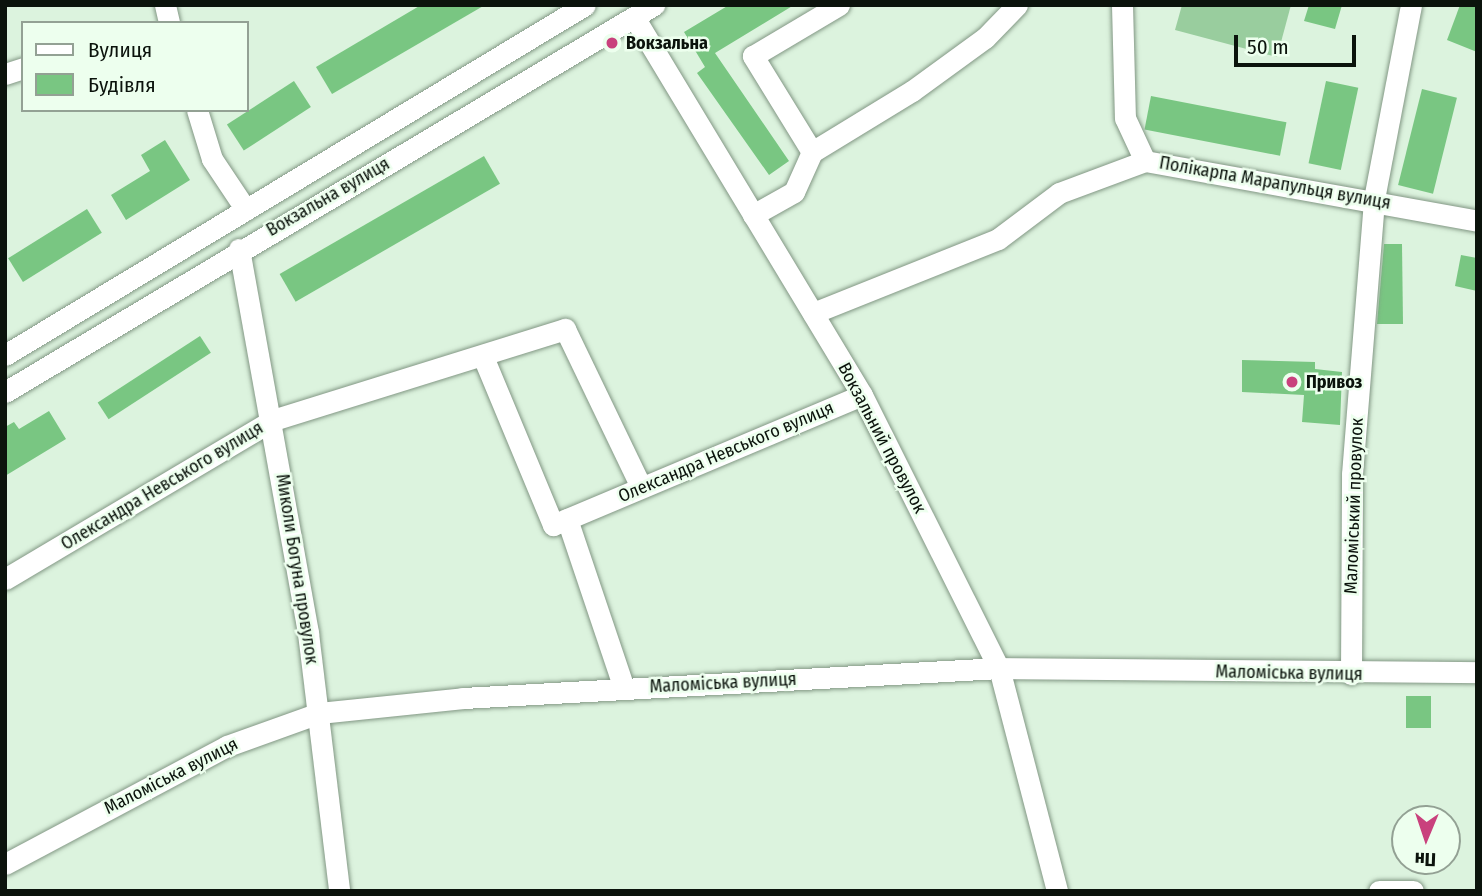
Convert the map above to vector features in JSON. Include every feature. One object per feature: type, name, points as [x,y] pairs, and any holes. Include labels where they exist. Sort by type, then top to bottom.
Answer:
[{"type":"street","name":"Вокзальна вулиця","points":[[5,392],[239,249],[654,5]]},
{"type":"street","points":[[812,152],[753,56],[839,5]]},
{"type":"street","points":[[753,215],[794,192],[812,152],[912,91],[985,38],[1017,5]]},
{"type":"street","points":[[1122,5],[1125,118],[1145,161]]},
{"type":"street","name":"Маломіський провулок","points":[[1351,674],[1352,474],[1374,198],[1411,5]]},
{"type":"street","name":"Вокзальна вулиця","points":[[5,355],[575,8]]},
{"type":"street","name":"Вокзальний провулок","points":[[634,18],[862,395],[999,668],[1057,891]]},
{"type":"street","points":[[198,112],[212,159],[246,210]]},
{"type":"street","name":"Полікарпа Марапульця вулиця","points":[[813,313],[999,239],[1059,193],[1145,161],[1374,198],[1477,221]]},
{"type":"street","name":"Миколи Богуна провулок","points":[[239,249],[273,420],[319,713],[339,891]]},
{"type":"street","name":"Олександра Невського вулиця","points":[[5,579],[273,420],[484,359],[565,329],[641,487]]},
{"type":"street","points":[[484,359],[560,522],[624,688]]},
{"type":"street","name":"Олександра Невського вулиця","points":[[560,522],[862,395]]},
{"type":"street","name":"Маломіська вулиця","points":[[5,864],[227,746],[319,713],[624,688],[999,668],[1351,674],[1477,672]]},
{"type":"street","points":[[1379,891],[1413,891]]},
{"type":"green space","points":[[1182,5],[1291,5],[1277,57],[1175,30]]},
{"type":"building","points":[[421,5],[485,5],[332,94],[316,67]]},
{"type":"building","points":[[729,5],[794,5],[715,53],[789,161],[769,175],[697,73],[705,67],[684,32]]},
{"type":"building","points":[[1309,5],[1342,5],[1335,29],[1304,21]]},
{"type":"building","points":[[1460,5],[1477,5],[1477,52],[1447,40]]},
{"type":"building","points":[[294,81],[311,107],[244,151],[227,125]]},
{"type":"building","points":[[1326,81],[1358,88],[1341,170],[1309,163]]},
{"type":"building","points":[[1422,89],[1457,98],[1433,194],[1398,185]]},
{"type":"building","points":[[1151,96],[1286,122],[1280,156],[1145,129]]},
{"type":"building","points":[[165,140],[190,180],[126,220],[111,195],[150,171],[141,155]]},
{"type":"building","points":[[484,156],[500,184],[296,302],[280,274]]},
{"type":"building","points":[[87,209],[102,233],[23,282],[8,258]]},
{"type":"building","points":[[1384,244],[1402,244],[1403,324],[1377,324]]},
{"type":"building","points":[[1461,255],[1477,258],[1477,291],[1455,286]]},
{"type":"building","points":[[200,336],[211,353],[109,419],[98,402]]},
{"type":"building","name":"Привоз","points":[[1242,360],[1315,362],[1315,369],[1342,372],[1340,425],[1302,422],[1304,395],[1242,392]]},
{"type":"building","points":[[49,411],[66,439],[5,476],[5,427],[14,422],[19,429]]},
{"type":"building","points":[[1406,696],[1431,696],[1431,728],[1406,728]]},
{"type":"place","name":"Вокзальна","points":[[612,43]]},
{"type":"place","name":"Привоз","points":[[1292,382]]}]
